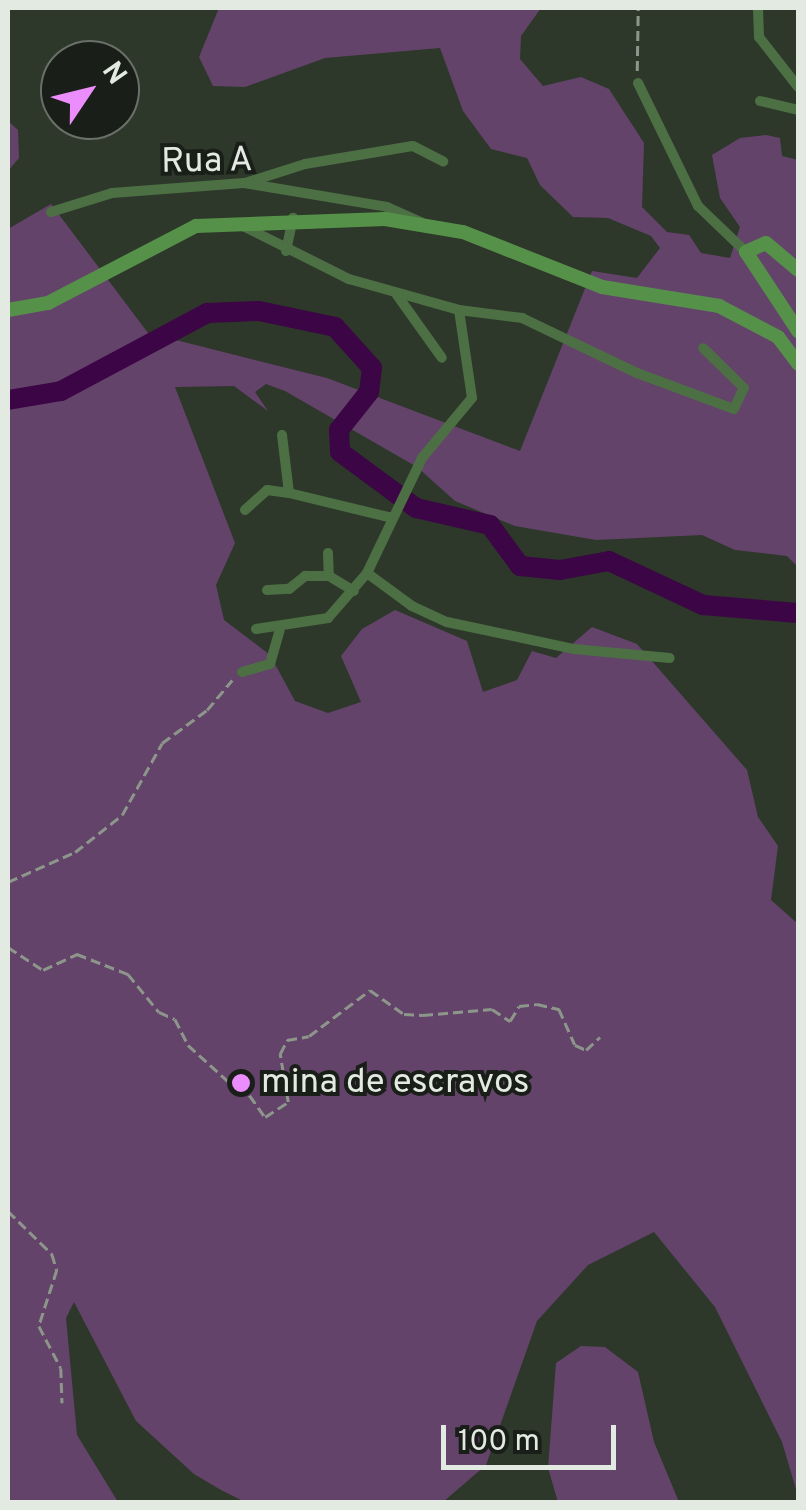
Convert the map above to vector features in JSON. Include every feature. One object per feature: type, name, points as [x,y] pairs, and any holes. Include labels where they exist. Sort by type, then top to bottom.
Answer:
[{"type":"main road","points":[[8,310],[69,293],[174,233],[234,220],[422,223],[602,287],[694,300],[748,316],[778,337],[798,364]]},
{"type":"main road","points":[[798,270],[766,243],[746,252],[798,332]]},
{"type":"street","points":[[758,8],[759,37],[798,87]]},
{"type":"street","points":[[638,83],[698,206],[746,252]]},
{"type":"street","points":[[760,100],[798,110]]},
{"type":"street","points":[[244,183],[305,164],[414,146],[443,161]]},
{"type":"street","name":"Rua A","points":[[51,212],[112,193],[244,183],[388,207],[422,223]]},
{"type":"street","points":[[286,251],[293,218]]},
{"type":"street","points":[[234,220],[286,251],[397,294],[459,310],[522,318],[637,373],[734,409],[744,388],[703,348]]},
{"type":"street","points":[[397,294],[442,358]]},
{"type":"street","points":[[256,630],[280,630],[328,618],[368,573],[413,475],[472,398],[459,310]]},
{"type":"street","points":[[282,435],[289,493]]},
{"type":"street","points":[[245,510],[267,490],[394,513]]},
{"type":"street","points":[[328,553],[329,576]]},
{"type":"street","points":[[368,573],[412,606],[447,622],[584,650],[670,658]]},
{"type":"street","points":[[267,590],[289,589],[304,576],[329,576],[354,591]]},
{"type":"street","points":[[242,672],[270,664],[280,630]]},
{"type":"path","points":[[638,8],[638,83]]},
{"type":"path","points":[[8,882],[75,852],[122,815],[162,743],[207,710],[242,672]]},
{"type":"path","points":[[8,948],[43,970],[77,954],[128,974],[158,1012],[175,1019],[188,1044],[228,1081],[241,1082],[266,1117],[288,1102],[280,1054],[287,1040],[309,1036],[370,990],[404,1014],[423,1016],[492,1009],[510,1022],[519,1006],[537,1004],[559,1009],[575,1045],[586,1050],[600,1037]]},
{"type":"path","points":[[8,1210],[52,1254],[58,1270],[39,1326],[61,1368],[62,1403]]},
{"type":"shaded area","points":[[219,8],[541,8],[521,36],[520,59],[543,86],[581,77],[609,89],[644,143],[642,207],[667,232],[689,235],[701,253],[730,258],[740,227],[720,198],[712,155],[740,138],[766,135],[780,138],[782,156],[798,160],[798,567],[787,556],[735,550],[702,535],[596,540],[515,526],[455,501],[417,467],[285,391],[266,384],[255,392],[268,411],[234,386],[175,387],[235,543],[216,585],[224,620],[270,655],[295,701],[328,713],[361,702],[341,656],[362,629],[395,610],[467,641],[483,692],[517,680],[532,651],[556,658],[592,627],[637,644],[747,770],[758,817],[778,846],[771,900],[798,924],[798,1496],[782,1442],[715,1307],[654,1232],[588,1265],[537,1321],[486,1465],[443,1502],[245,1502],[221,1490],[194,1474],[136,1421],[74,1302],[66,1318],[77,1435],[118,1502],[8,1502],[8,229],[51,204],[148,333],[327,378],[520,451],[592,271],[637,278],[660,248],[651,236],[608,218],[573,217],[540,185],[527,158],[491,149],[463,111],[440,48],[325,58],[245,87],[213,86],[199,57]]},
{"type":"shaded area","points":[[8,121],[18,130],[19,158],[8,171]]},
{"type":"shaded area","points":[[581,1346],[605,1347],[638,1372],[654,1442],[679,1502],[558,1502],[548,1468],[556,1363]]},
{"type":"waterway","points":[[8,400],[61,391],[207,313],[259,311],[335,327],[372,368],[369,392],[339,430],[340,452],[416,508],[490,525],[520,566],[560,570],[609,561],[703,605],[798,613]]},
{"type":"place","name":"mina de escravos","points":[[241,1083]]}]
